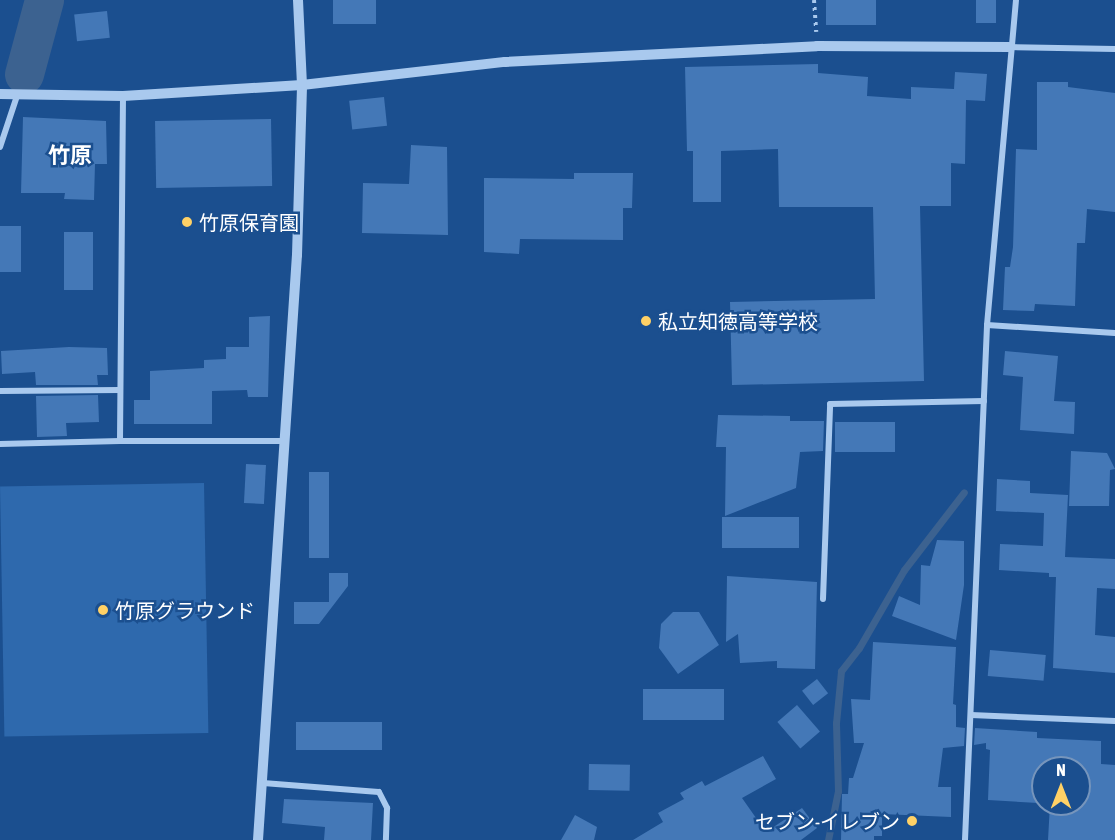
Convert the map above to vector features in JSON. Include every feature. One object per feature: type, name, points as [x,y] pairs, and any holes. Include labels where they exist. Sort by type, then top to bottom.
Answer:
[{"type":"street","points":[[258,840],[297,255],[302,85],[298,0]]},
{"type":"street","points":[[965,840],[987,325],[1009,47],[1016,0]]},
{"type":"street","points":[[0,94],[123,96],[302,85],[505,62],[816,46],[1115,50]]},
{"type":"street","points":[[0,147],[17,96]]},
{"type":"street","points":[[120,441],[123,96]]},
{"type":"street","points":[[987,325],[1115,333]]},
{"type":"street","points":[[0,391],[120,390]]},
{"type":"street","points":[[823,599],[830,404],[984,401]]},
{"type":"street","points":[[0,444],[285,441]]},
{"type":"street","points":[[971,715],[1115,721]]},
{"type":"street","points":[[263,783],[379,792],[387,808],[386,840]]},
{"type":"path","points":[[814,0],[816,46]]},
{"type":"shaded area","name":"竹原グラウンド","points":[[204,483],[208,733],[4,737],[0,487]]},
{"type":"building","points":[[333,0],[376,0],[376,24],[333,24]]},
{"type":"building","points":[[826,0],[876,0],[876,25],[826,25]]},
{"type":"building","points":[[976,0],[996,0],[996,23],[976,23]]},
{"type":"building","points":[[107,11],[110,38],[77,41],[74,14]]},
{"type":"building","points":[[818,64],[818,73],[868,77],[867,96],[911,99],[911,87],[954,89],[955,72],[987,74],[985,101],[966,100],[965,164],[951,163],[951,206],[920,206],[924,381],[732,385],[730,302],[875,299],[873,207],[779,207],[778,149],[721,151],[721,202],[693,202],[693,151],[687,151],[685,67]]},
{"type":"building","points":[[1037,82],[1068,82],[1068,87],[1115,93],[1115,212],[1087,209],[1085,243],[1077,243],[1075,306],[1035,304],[1034,311],[1003,310],[1005,267],[1010,267],[1013,247],[1016,149],[1037,150]]},
{"type":"building","points":[[384,97],[387,126],[352,129],[349,101]]},
{"type":"building","points":[[23,117],[106,121],[107,164],[95,164],[94,200],[64,199],[65,193],[21,193]]},
{"type":"building","points":[[271,119],[272,186],[156,188],[155,121]]},
{"type":"building","points":[[411,145],[447,147],[448,235],[362,233],[363,183],[409,184]]},
{"type":"building","points":[[574,173],[633,173],[632,208],[623,208],[623,240],[520,239],[519,254],[484,252],[484,178],[574,179]]},
{"type":"building","points":[[0,226],[21,226],[21,272],[0,272]]},
{"type":"building","points":[[64,232],[93,232],[93,290],[64,290]]},
{"type":"building","points":[[270,316],[268,397],[248,397],[247,390],[212,391],[212,424],[134,424],[134,400],[150,400],[150,371],[204,368],[204,360],[226,359],[226,347],[249,347],[249,317]]},
{"type":"building","points":[[69,347],[107,348],[108,375],[97,375],[98,385],[36,385],[35,372],[2,374],[1,351]]},
{"type":"building","points":[[1005,351],[1058,356],[1054,401],[1075,402],[1074,434],[1020,430],[1023,377],[1003,375]]},
{"type":"building","points":[[98,395],[99,422],[66,423],[67,436],[37,437],[36,396]]},
{"type":"building","points":[[718,415],[790,416],[790,421],[824,421],[823,451],[800,452],[796,488],[725,516],[726,447],[716,447]]},
{"type":"building","points":[[835,422],[895,422],[895,452],[835,452]]},
{"type":"building","points":[[1071,451],[1107,453],[1115,469],[1110,470],[1109,506],[1069,506]]},
{"type":"building","points":[[246,464],[266,465],[264,504],[244,503]]},
{"type":"building","points":[[309,472],[329,472],[329,558],[309,558]]},
{"type":"building","points":[[997,479],[1030,481],[1030,493],[1068,495],[1065,557],[1115,559],[1115,589],[1097,588],[1095,635],[1115,637],[1115,673],[1053,668],[1056,577],[1049,577],[1049,573],[999,570],[1000,544],[1043,546],[1044,513],[996,511]]},
{"type":"building","points":[[722,517],[799,517],[799,548],[722,548]]},
{"type":"building","points":[[937,540],[964,541],[964,585],[956,640],[892,616],[899,596],[920,605],[921,565],[930,566]]},
{"type":"building","points":[[329,573],[348,573],[348,586],[319,624],[294,624],[294,602],[329,602]]},
{"type":"building","points":[[727,576],[817,582],[815,669],[777,668],[777,661],[740,663],[738,634],[726,642]]},
{"type":"building","points":[[673,612],[699,612],[719,645],[678,674],[659,648],[661,624]]},
{"type":"building","points":[[873,642],[956,647],[953,704],[956,705],[956,727],[965,728],[964,746],[943,748],[938,787],[951,787],[951,817],[882,814],[882,836],[874,836],[874,840],[841,840],[842,794],[848,794],[849,778],[853,778],[864,743],[854,743],[851,699],[870,700]]},
{"type":"building","points":[[990,650],[1046,655],[1044,681],[988,676]]},
{"type":"building","points":[[817,679],[828,693],[813,705],[802,691]]},
{"type":"building","points":[[643,689],[724,689],[724,720],[643,720]]},
{"type":"building","points":[[797,705],[820,731],[800,748],[777,722]]},
{"type":"building","points":[[296,722],[382,722],[382,750],[296,750]]},
{"type":"building","points":[[975,728],[1037,732],[1037,738],[1101,741],[1101,764],[1115,765],[1115,840],[1048,840],[1049,816],[1091,816],[1091,756],[1031,756],[1031,803],[988,800],[990,750],[986,749],[986,743],[974,745]]},
{"type":"building","points":[[763,756],[776,779],[742,798],[766,832],[802,808],[817,828],[801,840],[633,840],[663,822],[658,813],[684,799],[680,793],[702,781],[705,786]]},
{"type":"building","points":[[589,764],[630,765],[630,791],[589,790]]},
{"type":"building","points":[[284,799],[373,803],[371,840],[324,840],[325,827],[282,823]]},
{"type":"building","points":[[575,815],[597,827],[594,840],[561,840]]},
{"type":"waterway","points":[[24,74],[44,0]]},
{"type":"waterway","points":[[828,840],[838,791],[836,723],[841,671],[859,648],[904,570],[964,492]]},
{"type":"place","name":"竹原保育園","points":[[187,222]]},
{"type":"place","name":"私立知徳高等学校","points":[[646,321]]},
{"type":"place","name":"竹原グラウンド","points":[[103,610]]},
{"type":"place","name":"セブン-イレブン","points":[[912,821]]},
{"type":"district","name":"竹原","points":[[70,156]]}]
